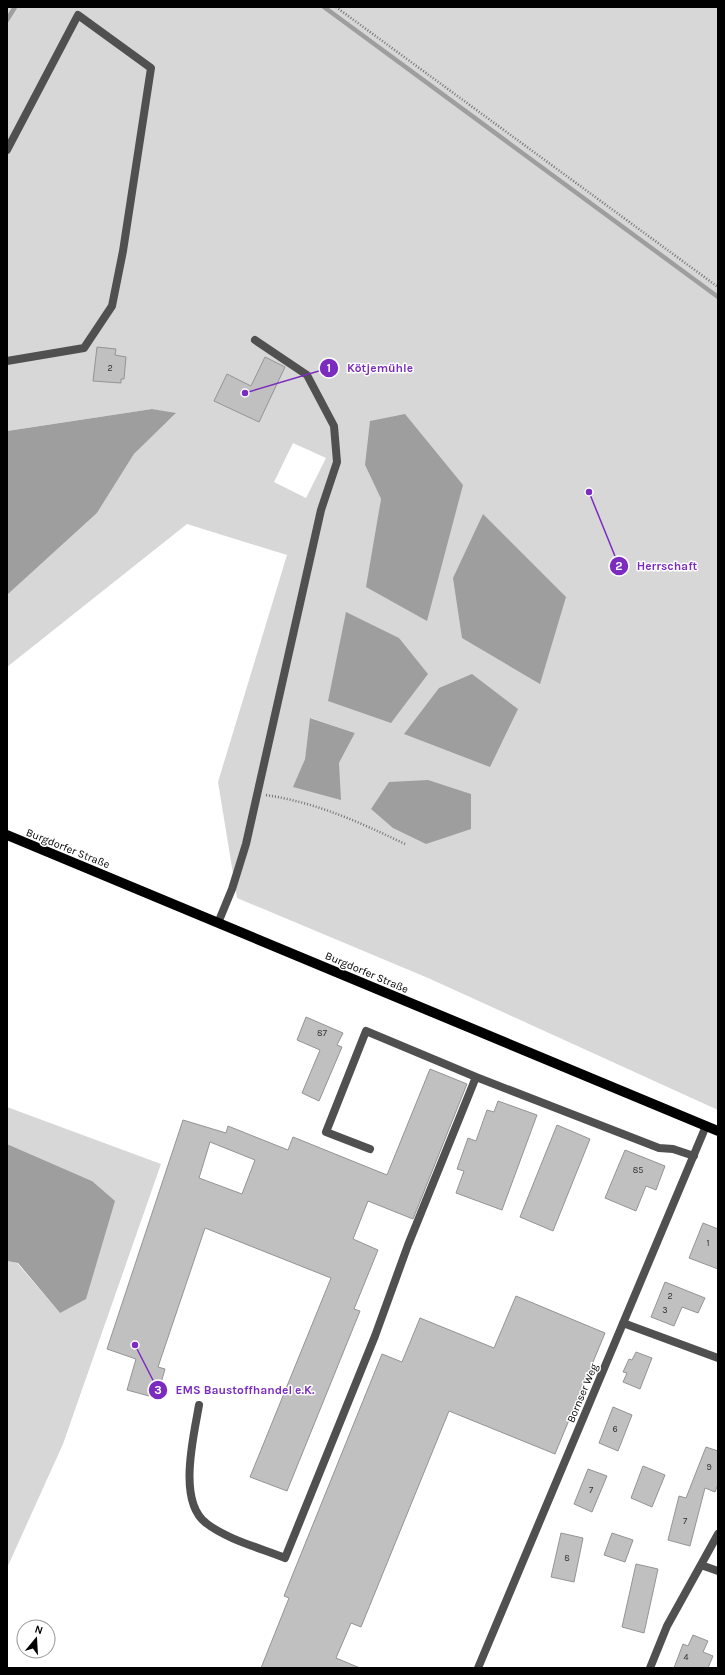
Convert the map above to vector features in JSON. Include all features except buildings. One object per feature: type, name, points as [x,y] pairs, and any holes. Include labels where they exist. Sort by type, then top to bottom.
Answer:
[{"type":"main road","name":"Burgdorfer Straße","points":[[7,835],[718,1131]]},
{"type":"street","points":[[7,150],[78,15],[151,68],[123,251],[112,306],[84,348],[7,361]]},
{"type":"street","points":[[218,922],[232,889],[246,844],[321,510],[337,462],[334,426],[307,375],[256,340]]},
{"type":"street","points":[[370,1149],[326,1132],[366,1031],[476,1077],[659,1148],[673,1149],[694,1156]]},
{"type":"street","points":[[199,1405],[189,1475],[191,1494],[197,1513],[205,1523],[225,1534],[285,1558],[375,1336],[408,1245],[476,1077]]},
{"type":"street","name":"Bornser Weg","points":[[478,1668],[706,1126]]},
{"type":"street","points":[[623,1323],[718,1358]]},
{"type":"street","points":[[650,1668],[667,1626],[718,1534]]},
{"type":"street","points":[[701,1565],[718,1571]]},
{"type":"path","points":[[336,7],[718,287]]},
{"type":"path","points":[[258,794],[291,799],[346,817],[405,844]]},
{"type":"shaded area","points":[[7,7],[718,7],[718,1110],[428,978],[237,898],[218,782],[287,555],[187,524],[7,667],[7,595],[97,513],[134,454],[175,414],[152,409],[7,431]],"holes":[[[293,443],[326,458],[306,498],[274,482]],[[365,465],[463,485],[377,530],[381,499]],[[311,718],[355,733],[339,763],[294,787],[305,759]]]},
{"type":"shaded area","points":[[152,409],[176,413],[134,454],[97,513],[7,595],[7,431]]},
{"type":"shaded area","points":[[405,414],[463,485],[427,621],[366,587],[381,499],[365,465],[370,421]]},
{"type":"shaded area","points":[[483,514],[566,597],[540,684],[462,638],[453,578]]},
{"type":"shaded area","points":[[346,612],[399,638],[428,674],[391,723],[328,701]]},
{"type":"shaded area","points":[[472,674],[518,709],[490,767],[404,734],[439,688]]},
{"type":"shaded area","points":[[310,718],[355,733],[339,763],[341,800],[293,787],[305,759]]},
{"type":"shaded area","points":[[428,780],[471,794],[471,829],[426,844],[393,828],[371,809],[389,782]]},
{"type":"shaded area","points":[[7,1107],[161,1164],[63,1444],[7,1568],[7,1261],[17,1263],[60,1313],[92,1181],[7,1144]]},
{"type":"shaded area","points":[[7,1144],[92,1181],[115,1201],[86,1299],[60,1313],[18,1263],[7,1261]]},
{"type":"waterway","points":[[7,20],[15,7]]},
{"type":"waterway","points":[[324,7],[718,297]]},
{"type":"place","name":"Kötjemühle","points":[[245,393]]},
{"type":"place","name":"Herrschaft","points":[[589,492]]},
{"type":"place","name":"EMS Baustoffhandel e.K.","points":[[135,1345]]}]
